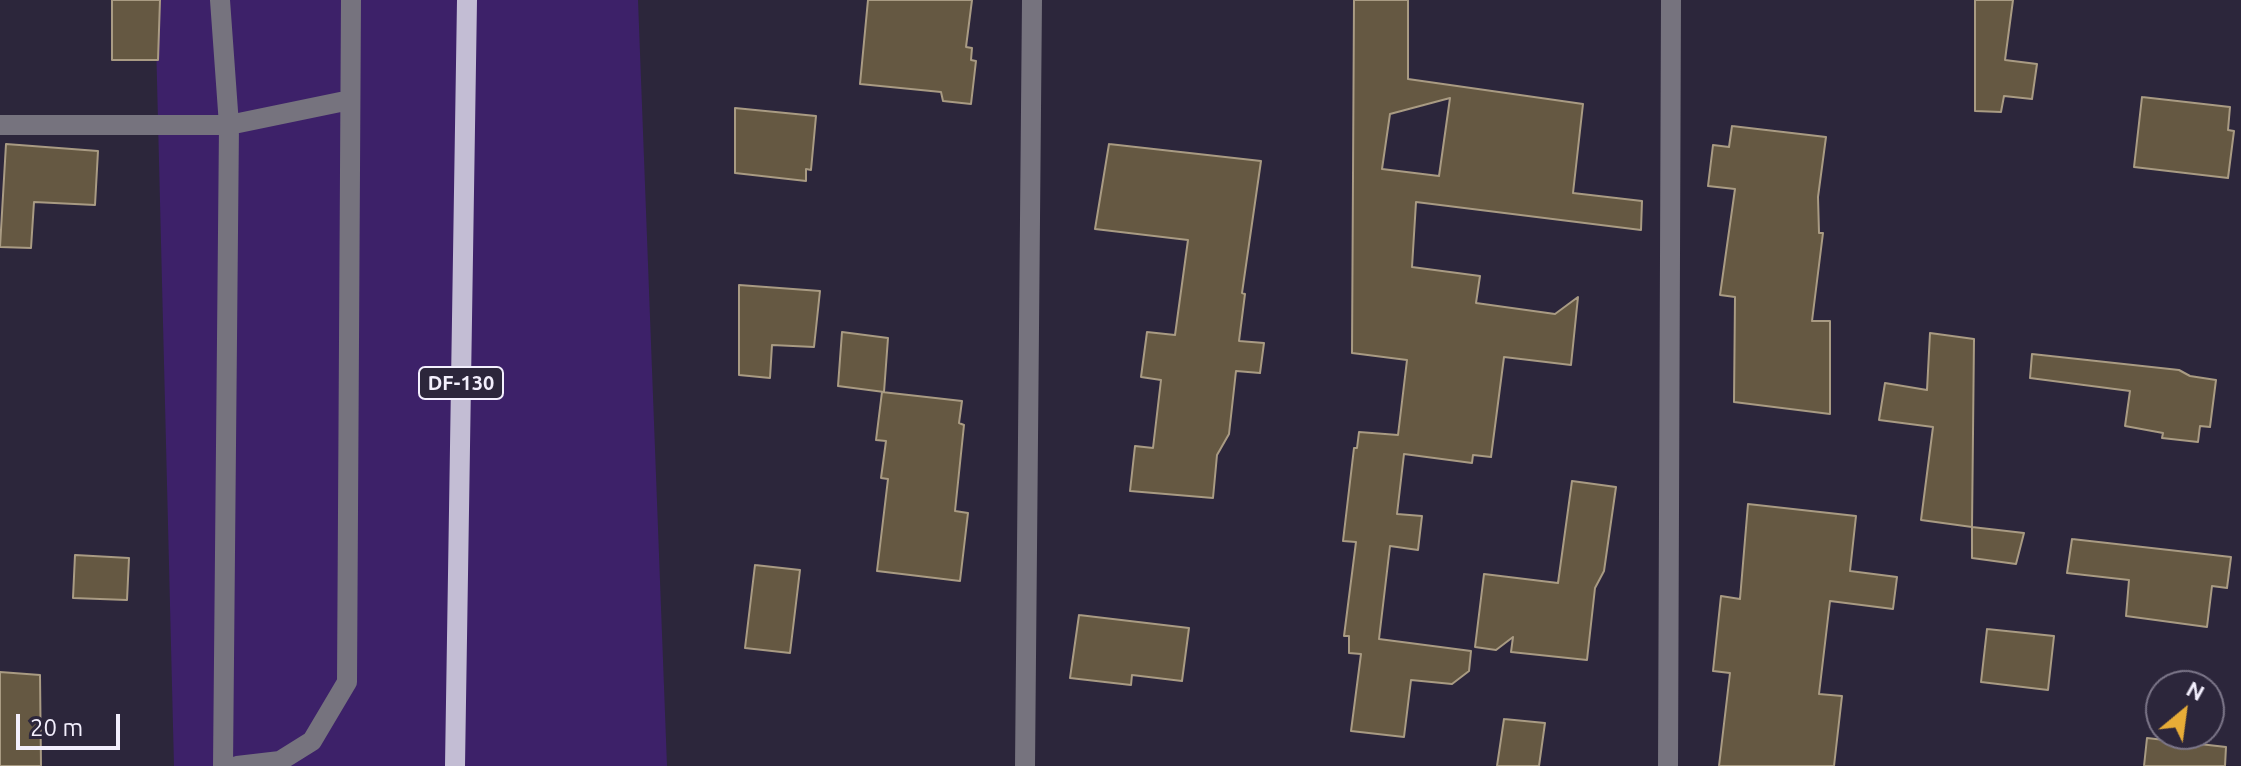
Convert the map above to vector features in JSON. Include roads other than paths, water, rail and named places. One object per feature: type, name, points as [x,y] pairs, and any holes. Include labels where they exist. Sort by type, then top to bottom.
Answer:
[{"type":"main road","name":"DF-130","points":[[455,766],[467,0]]},
{"type":"street","points":[[220,0],[229,125],[223,766]]},
{"type":"street","points":[[237,766],[280,761],[312,741],[347,682],[351,0]]},
{"type":"street","points":[[1025,766],[1032,0]]},
{"type":"street","points":[[1668,766],[1671,0]]},
{"type":"street","points":[[0,125],[229,125],[350,100]]}]
